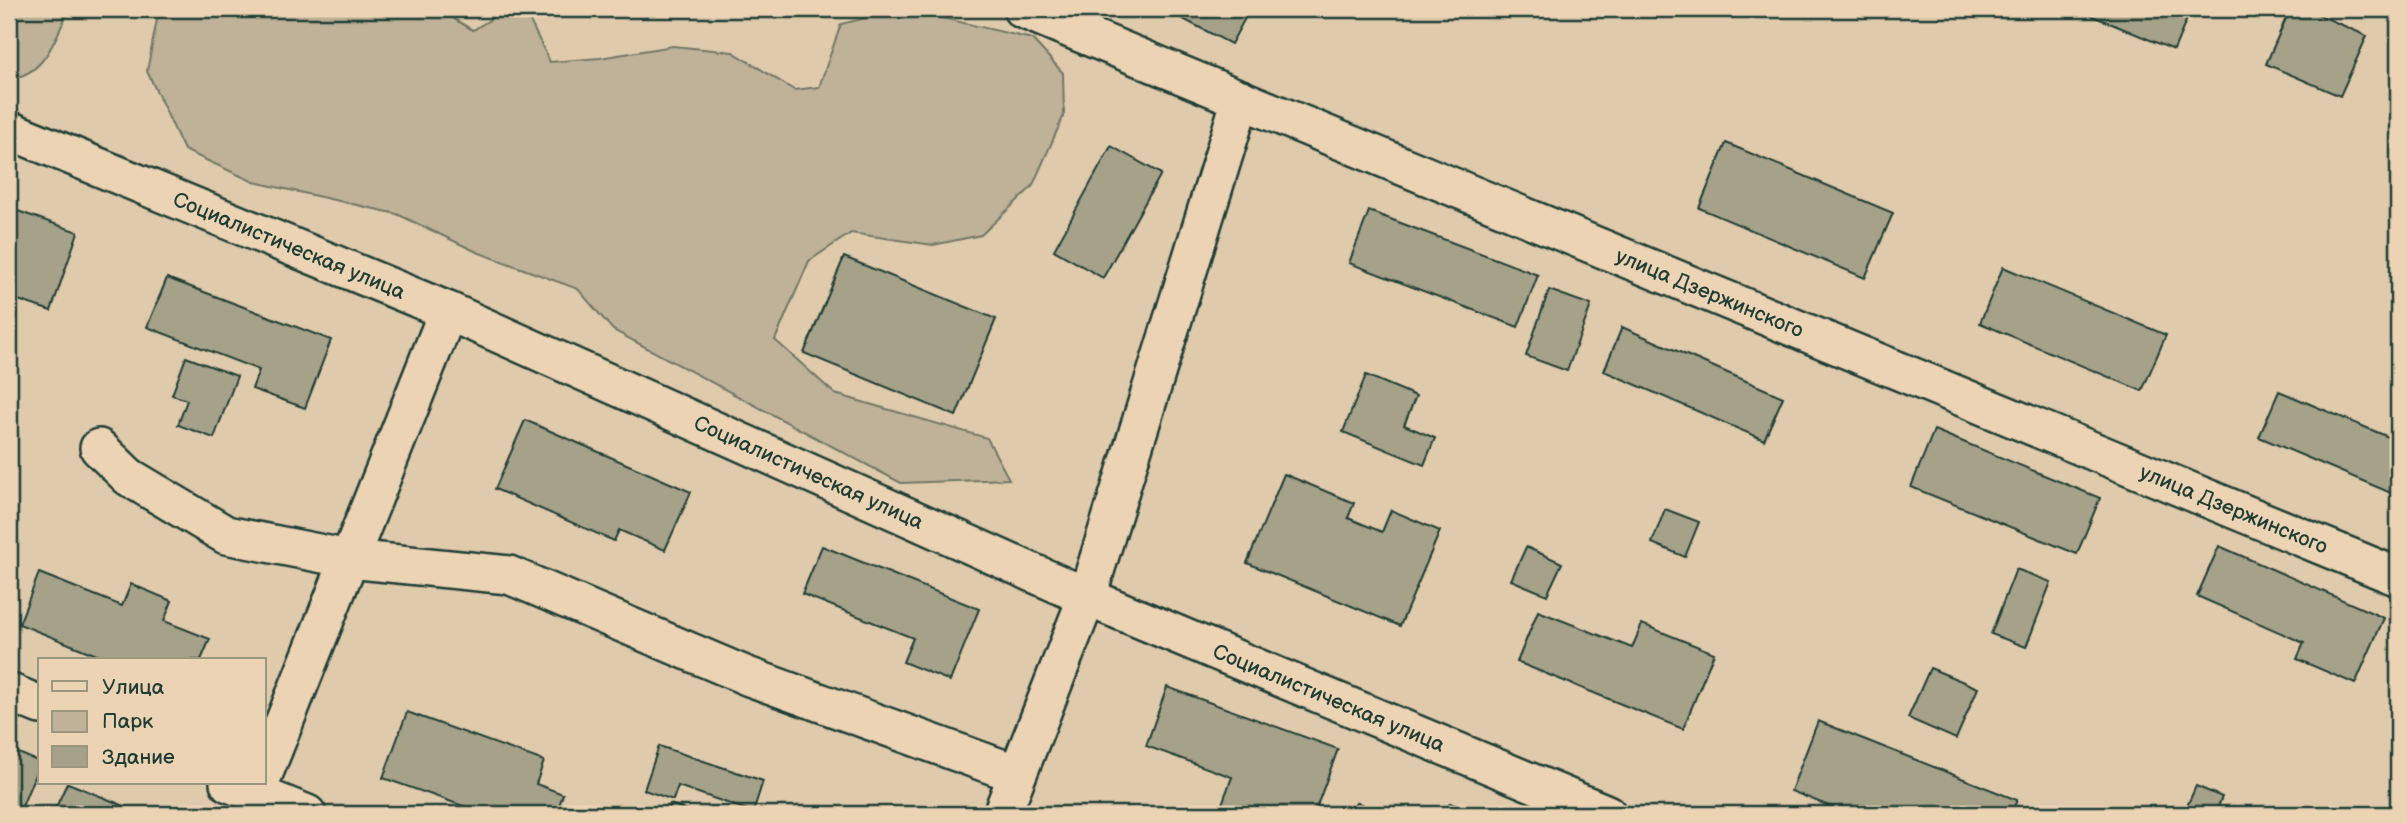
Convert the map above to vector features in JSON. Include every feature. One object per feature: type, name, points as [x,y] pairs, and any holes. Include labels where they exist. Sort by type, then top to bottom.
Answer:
[{"type":"street","name":"улица Дзержинского","points":[[1023,9],[2398,577]]},
{"type":"street","points":[[1003,814],[1087,597],[1241,99]]},
{"type":"street","name":"Социалистическая улица","points":[[9,130],[448,311],[1087,597],[1607,814]]},
{"type":"street","points":[[266,754],[349,559],[448,311]]},
{"type":"street","points":[[99,448],[129,477],[226,535],[349,559],[509,575],[747,676],[1017,774]]},
{"type":"street","points":[[9,692],[38,704]]},
{"type":"street","points":[[251,789],[307,814]]},
{"type":"green space","points":[[9,9],[69,10],[53,44],[40,63],[22,76],[9,79]]},
{"type":"green space","points":[[159,9],[437,9],[473,30],[499,14],[530,21],[550,62],[600,58],[673,46],[733,52],[794,90],[819,87],[841,24],[904,9],[1032,39],[1063,73],[1064,115],[1032,187],[981,235],[933,245],[851,233],[809,261],[775,340],[835,394],[987,438],[1009,479],[901,483],[613,330],[578,289],[477,252],[397,214],[254,182],[184,150],[147,71]]},
{"type":"building","points":[[634,9],[650,9],[646,15]]},
{"type":"building","points":[[1164,9],[1250,9],[1231,44]]},
{"type":"building","points":[[2076,9],[2191,9],[2174,50]]},
{"type":"building","points":[[2290,9],[2306,9],[2367,36],[2340,96],[2266,64]]},
{"type":"building","points":[[1726,143],[1893,213],[1865,278],[1699,208]]},
{"type":"building","points":[[1111,146],[1161,174],[1103,278],[1054,250]]},
{"type":"building","points":[[9,208],[78,232],[51,311],[9,297]]},
{"type":"building","points":[[1369,211],[1538,275],[1518,327],[1349,263]]},
{"type":"building","points":[[844,257],[996,319],[956,416],[804,353]]},
{"type":"building","points":[[2003,267],[2166,335],[2142,391],[1980,323]]},
{"type":"building","points":[[167,278],[331,340],[305,408],[252,389],[259,370],[147,327]]},
{"type":"building","points":[[1549,290],[1591,305],[1567,371],[1526,356]]},
{"type":"building","points":[[1622,327],[1783,397],[1764,440],[1604,371]]},
{"type":"building","points":[[186,357],[237,376],[214,438],[178,425],[187,400],[172,395]]},
{"type":"building","points":[[1366,375],[1416,396],[1404,425],[1435,438],[1424,465],[1343,432]]},
{"type":"building","points":[[2279,391],[2398,441],[2398,496],[2259,437]]},
{"type":"building","points":[[525,420],[691,492],[665,550],[619,530],[614,541],[495,489]]},
{"type":"building","points":[[1934,430],[2100,498],[2077,554],[1911,487]]},
{"type":"building","points":[[1284,474],[1354,503],[1348,518],[1382,532],[1391,510],[1440,531],[1400,626],[1247,563]]},
{"type":"building","points":[[1665,509],[1699,522],[1685,557],[1652,543]]},
{"type":"building","points":[[822,546],[979,609],[950,681],[903,662],[913,638],[802,594]]},
{"type":"building","points":[[2219,546],[2384,618],[2355,684],[2297,659],[2304,643],[2197,596]]},
{"type":"building","points":[[1526,547],[1562,563],[1547,595],[1511,580]]},
{"type":"building","points":[[2016,569],[2051,582],[2026,647],[1991,634]]},
{"type":"building","points":[[39,573],[122,606],[131,584],[172,601],[164,621],[210,639],[202,658],[104,658],[19,624]]},
{"type":"building","points":[[1538,611],[1632,648],[1642,624],[1714,653],[1683,729],[1517,662]]},
{"type":"building","points":[[1930,668],[1978,688],[1956,739],[1908,718]]},
{"type":"building","points":[[1167,687],[1338,749],[1314,814],[1219,812],[1232,777],[1146,746]]},
{"type":"building","points":[[407,712],[544,761],[536,784],[563,794],[556,814],[486,814],[383,778]]},
{"type":"building","points":[[1818,721],[2017,800],[2011,814],[1849,814],[1791,791]]},
{"type":"building","points":[[659,746],[763,781],[753,812],[678,786],[673,800],[644,790]]},
{"type":"building","points":[[9,749],[38,761],[38,767],[19,814],[9,814]]},
{"type":"building","points":[[67,784],[70,784],[144,814],[53,814]]},
{"type":"building","points":[[2196,786],[2222,797],[2215,814],[2184,813]]},
{"type":"building","points":[[1356,802],[1378,811],[1377,814],[1351,814]]},
{"type":"building","points":[[1450,803],[1478,814],[1445,814]]},
{"type":"building","points":[[670,804],[698,814],[666,814]]}]
